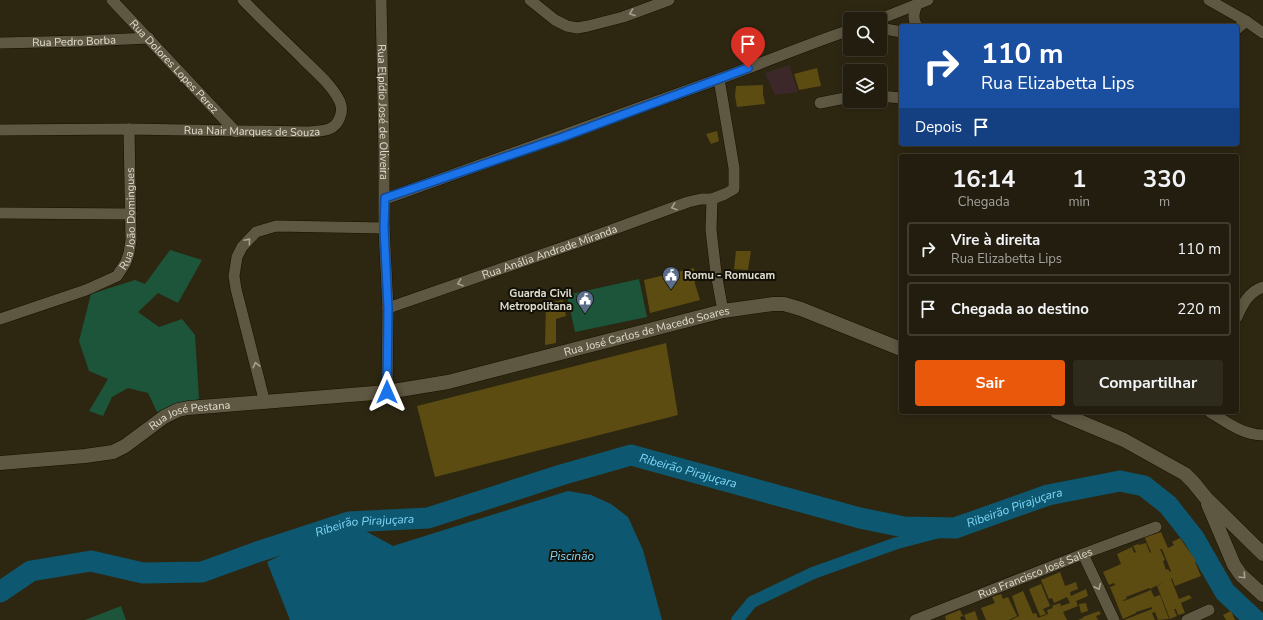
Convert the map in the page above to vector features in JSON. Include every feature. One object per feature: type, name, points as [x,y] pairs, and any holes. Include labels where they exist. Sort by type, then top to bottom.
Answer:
[{"type":"street","name":"Rua Dolores Lopes Perez","points":[[112,0],[236,132]]},
{"type":"street","name":"Rua Nair Marques de Souza","points":[[0,130],[236,132],[322,131],[333,128],[338,123],[342,112],[340,103],[334,91],[244,0]]},
{"type":"street","name":"Rua Elpídio José de Oliveira","points":[[381,0],[385,198],[384,228],[388,308],[387,392]]},
{"type":"street","points":[[530,0],[555,20],[567,26],[577,28],[623,16],[669,0]]},
{"type":"street","points":[[1209,0],[1246,21],[1263,33]]},
{"type":"street","points":[[887,16],[922,2]]},
{"type":"street","points":[[916,24],[914,22],[914,12],[922,2]]},
{"type":"street","points":[[1239,27],[1246,21]]},
{"type":"street","points":[[887,29],[899,32]]},
{"type":"street","points":[[385,198],[563,137],[843,32]]},
{"type":"street","name":"Rua Pedro Borba","points":[[0,43],[149,38]]},
{"type":"street","name":"Rua Anália Andrade Miranda","points":[[388,308],[688,202],[701,199],[712,199],[734,189],[734,168],[719,79]]},
{"type":"street","points":[[887,97],[899,98]]},
{"type":"street","points":[[820,102],[843,98]]},
{"type":"street","name":"Rua João Domingues","points":[[0,319],[86,290],[117,276],[126,262],[131,240],[129,130]]},
{"type":"street","points":[[712,199],[711,230],[716,273],[723,311]]},
{"type":"street","points":[[0,213],[131,214]]},
{"type":"street","points":[[265,403],[234,276],[237,257],[242,247],[256,232],[276,226],[384,228]]},
{"type":"street","points":[[1239,312],[1249,295],[1263,286]]},
{"type":"street","name":"Rua José Carlos de Macedo Soares","points":[[387,392],[448,382],[723,311],[773,304],[784,304],[801,309],[899,348]]},
{"type":"street","name":"Rua José Pestana","points":[[0,463],[85,456],[113,452],[125,446],[164,417],[178,410],[188,408],[387,392]]},
{"type":"street","points":[[1062,414],[1124,440],[1177,468],[1194,482],[1206,498],[1263,554]]},
{"type":"street","points":[[1213,414],[1241,430],[1252,434],[1263,435]]},
{"type":"street","points":[[1206,498],[1234,565],[1241,575],[1263,595]]},
{"type":"street","name":"Rua Francisco José Sales","points":[[915,620],[1082,554],[1156,527]]},
{"type":"street","points":[[1228,553],[1231,543],[1236,537],[1248,540]]},
{"type":"street","points":[[1082,554],[1114,620]]},
{"type":"street","points":[[1187,620],[1209,610]]},
{"type":"shaded area","points":[[789,65],[798,92],[775,95],[765,73]]},
{"type":"green space","points":[[170,250],[202,260],[178,303],[158,293],[138,312],[159,327],[182,319],[195,335],[199,399],[157,412],[148,393],[128,388],[112,397],[103,416],[89,411],[108,379],[89,371],[79,341],[91,294],[135,280],[145,284]]},
{"type":"green space","points":[[639,279],[647,317],[575,332],[567,295]]},
{"type":"green space","points":[[121,606],[126,620],[85,620]]},
{"type":"water","name":"Piscinão","points":[[568,491],[591,495],[611,504],[628,517],[643,550],[662,620],[290,620],[267,562],[349,522],[393,546]]},
{"type":"building","points":[[817,68],[821,86],[799,90],[794,74]]},
{"type":"building","points":[[763,85],[765,104],[737,107],[735,96],[736,86]]},
{"type":"building","points":[[717,131],[719,141],[711,144],[706,134]]},
{"type":"building","points":[[736,251],[751,251],[748,270],[734,269]]},
{"type":"building","name":"Romu - Romucam","points":[[694,268],[695,284],[700,300],[650,313],[644,280]]},
{"type":"building","points":[[563,300],[566,316],[556,319],[556,343],[545,345],[546,303]]},
{"type":"building","points":[[666,343],[678,415],[435,477],[417,406]]},
{"type":"building","points":[[1161,532],[1168,548],[1174,545],[1172,542],[1180,538],[1196,561],[1195,562],[1201,576],[1175,586],[1172,578],[1171,579],[1179,599],[1189,595],[1192,598],[1181,603],[1185,613],[1178,615],[1176,609],[1174,609],[1177,616],[1170,619],[1157,586],[1164,582],[1150,589],[1149,588],[1126,597],[1127,599],[1123,600],[1124,601],[1151,590],[1154,597],[1160,595],[1169,619],[1158,620],[1155,612],[1152,613],[1155,620],[1124,620],[1152,609],[1152,607],[1136,612],[1123,619],[1110,587],[1115,585],[1114,583],[1109,585],[1103,572],[1121,564],[1117,554],[1132,547],[1134,553],[1136,552],[1133,546],[1146,543],[1150,553],[1151,552],[1144,536],[1151,533],[1152,535]],"holes":[[[1160,549],[1162,549],[1171,571],[1170,572],[1168,569],[1166,570],[1163,561],[1165,560]]]},
{"type":"building","points":[[1060,572],[1065,586],[1076,582],[1078,589],[1070,592],[1071,596],[1086,589],[1088,596],[1076,601],[1078,606],[1063,612],[1067,620],[1011,620],[1019,616],[1012,596],[1023,591],[1033,614],[1036,613],[1038,618],[1048,614],[1047,610],[1053,608],[1052,606],[1060,603],[1061,606],[1070,603],[1067,597],[1054,603],[1052,598],[1049,599],[1041,580]]},
{"type":"building","points":[[1041,584],[1050,606],[1043,609],[1046,614],[1040,616],[1029,589]]},
{"type":"building","points":[[1001,594],[1003,599],[1008,597],[1017,616],[1009,620],[986,620],[981,608],[995,603],[992,597]]},
{"type":"building","points":[[1086,603],[1088,611],[1081,613],[1079,604]]},
{"type":"building","points":[[960,610],[963,616],[960,617],[961,620],[946,620],[945,616]]},
{"type":"building","points":[[975,611],[978,620],[966,620],[964,615]]},
{"type":"building","points":[[1099,611],[1101,614],[1096,616],[1098,620],[1078,620],[1083,617]]},
{"type":"building","points":[[1231,611],[1235,620],[1226,620],[1223,615]]},
{"type":"waterway","name":"Ribeirão Pirajuçara","points":[[0,592],[31,571],[91,561],[143,573],[202,572],[257,552],[349,522],[428,518],[561,475],[631,455],[860,518],[904,527],[955,528],[1048,495],[1120,481],[1144,486],[1168,505],[1194,538],[1225,592],[1255,620]]},
{"type":"waterway","points":[[737,620],[752,602],[813,573],[897,543],[955,528]]},
{"type":"place","name":"Romu - Romucam","points":[[671,290]]},
{"type":"place","name":"Guarda Civil Metropolitana","points":[[585,314]]},
{"type":"route","points":[[387,392],[388,308],[384,228],[385,198],[563,137],[748,68]]}]
